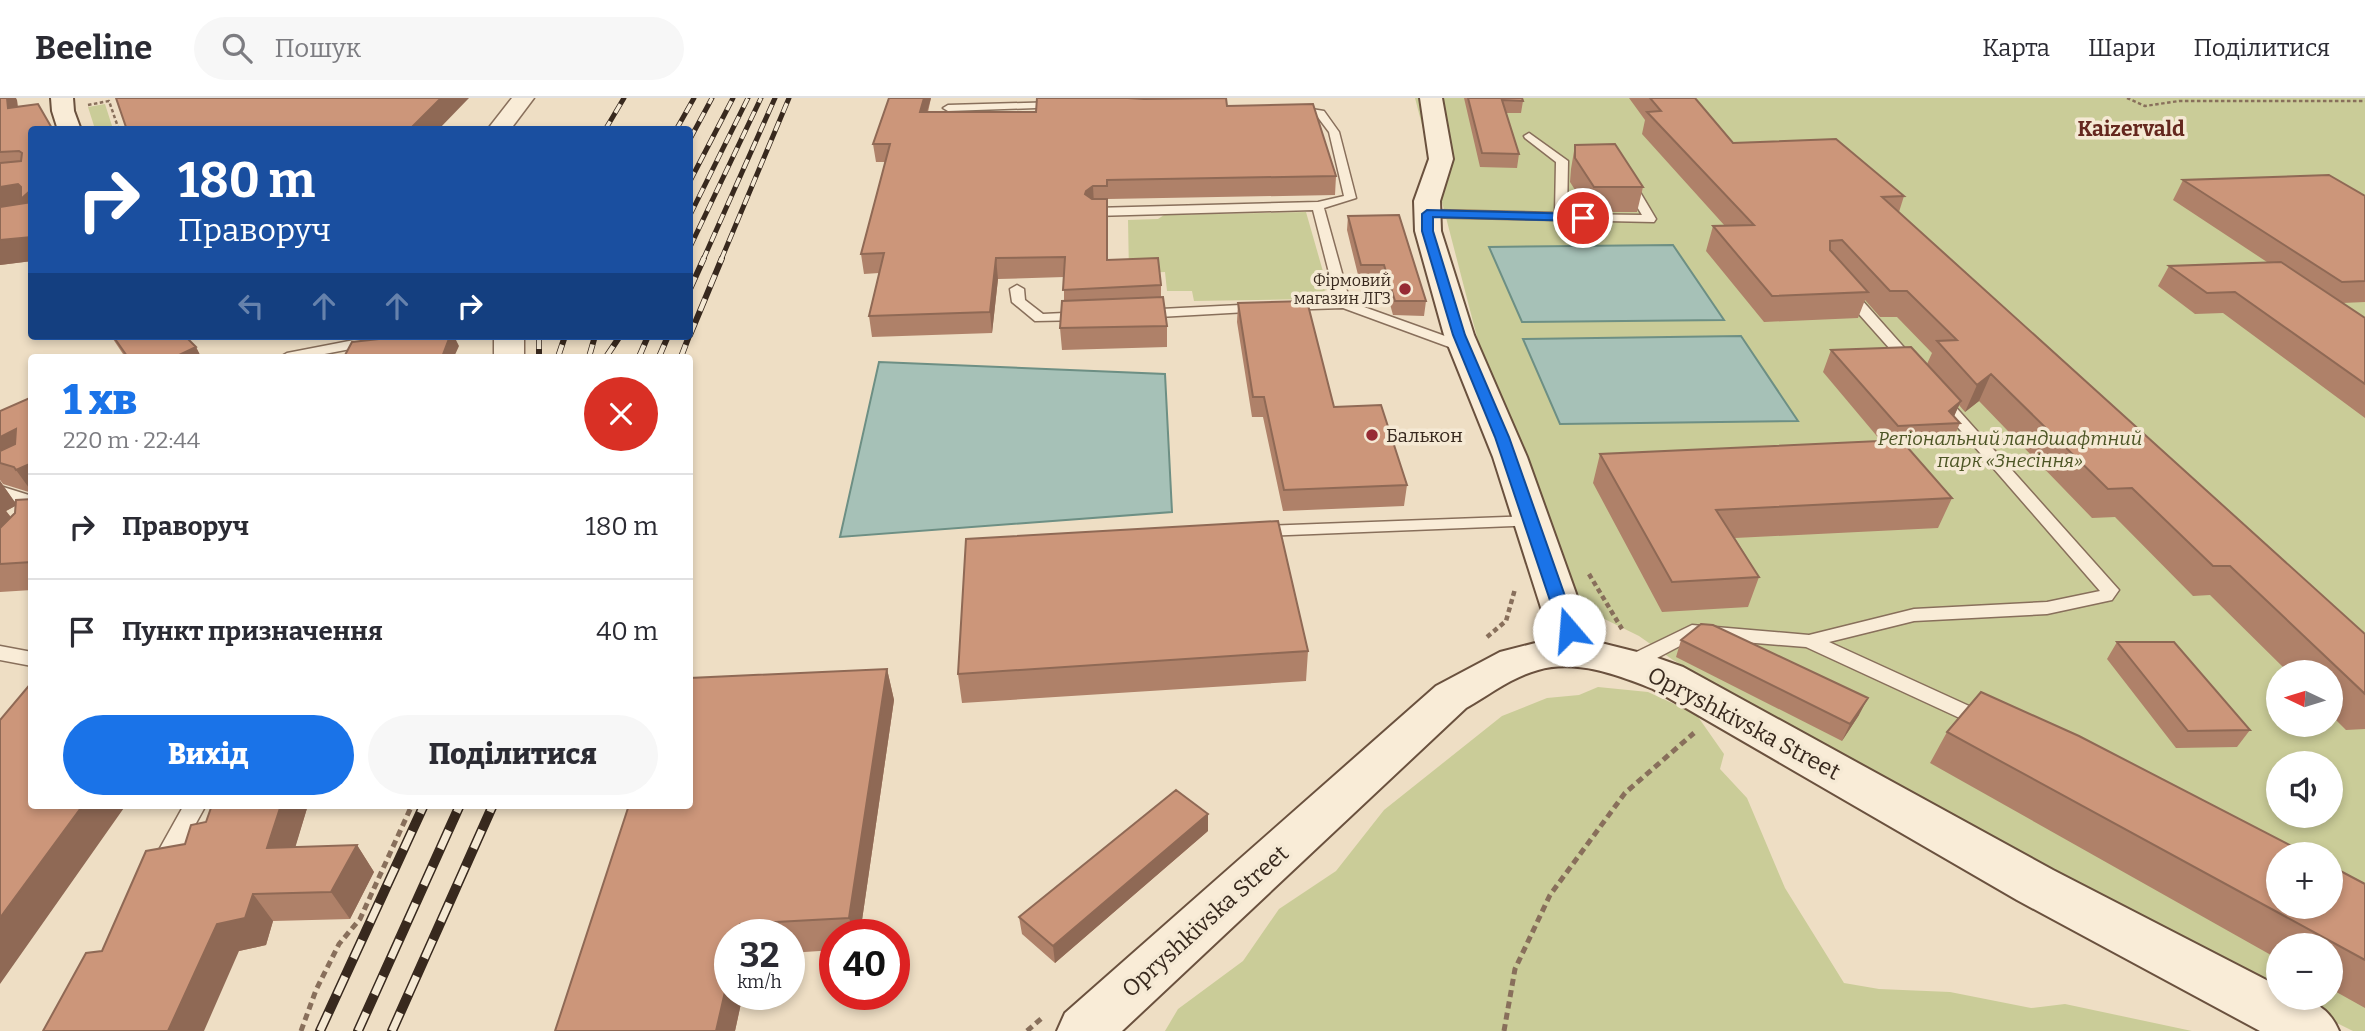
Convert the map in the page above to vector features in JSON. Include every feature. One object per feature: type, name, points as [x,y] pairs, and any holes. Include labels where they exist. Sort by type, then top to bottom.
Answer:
[{"type":"street","points":[[501,126],[523,98]]},
{"type":"street","points":[[1431,98],[1441,159],[1427,201],[1428,231],[1465,348],[1495,417],[1533,521],[1576,652]]},
{"type":"street","points":[[69,126],[63,111],[73,102]]},
{"type":"street","name":"Opryshkivska Street","points":[[1084,1031],[1451,697],[1493,673],[1527,658],[1576,652],[1631,663],[1668,678],[2035,885],[2312,1031]]},
{"type":"lane","points":[[948,108],[1076,106]]},
{"type":"lane","points":[[1094,212],[1318,206],[1350,198],[1334,132],[1320,113],[1278,109]]},
{"type":"lane","points":[[1528,136],[1567,159],[1561,217]]},
{"type":"lane","points":[[1427,214],[1650,219],[1619,166]]},
{"type":"lane","points":[[1318,206],[1344,304]]},
{"type":"lane","points":[[1631,663],[1692,631],[1809,641],[1914,615],[2047,608],[2106,596],[2110,590],[1837,281]]},
{"type":"lane","points":[[1017,289],[1019,302],[1040,318],[1095,316]]},
{"type":"lane","points":[[1123,314],[1344,304],[1465,348]]},
{"type":"lane","points":[[303,354],[376,340]]},
{"type":"lane","points":[[0,491],[28,499]]},
{"type":"lane","points":[[1264,531],[1533,521]]},
{"type":"lane","points":[[1809,641],[2000,729]]},
{"type":"lane","points":[[0,653],[28,658]]},
{"type":"lane","points":[[148,888],[193,809]]},
{"type":"path","points":[[2127,98],[2145,106],[2179,101],[2365,101]]},
{"type":"path","points":[[73,102],[109,102],[118,126]]},
{"type":"path","points":[[1504,1031],[1516,969],[1550,895],[1625,793],[1699,729]]},
{"type":"path","points":[[301,1031],[339,944],[360,919],[410,809]]},
{"type":"green space","name":"Регіональний ландшафтний парк «Знесіння»","points":[[1415,98],[2365,98],[2365,1031],[2353,1031],[2310,1010],[2343,1010],[2343,933],[2266,933],[2266,988],[1914,797],[1673,660],[1639,636],[1578,606],[1484,364]]},
{"type":"green space","points":[[105,104],[112,126],[94,126],[88,107]]},
{"type":"green space","points":[[1306,212],[1328,289],[1308,299],[1194,301],[1192,291],[1167,291],[1165,272],[1129,273],[1128,220],[1158,219],[1164,215]]},
{"type":"green space","points":[[1598,687],[1648,692],[1696,714],[1724,754],[1720,769],[1747,798],[1785,888],[1844,983],[1879,989],[1950,992],[2031,1008],[2065,1004],[2192,1031],[1165,1031],[1178,1009],[1243,961],[1279,909],[1336,871],[1384,810],[1502,716],[1547,698],[1579,695]]},
{"type":"shaded area","points":[[1673,245],[1724,320],[1522,322],[1489,247]]},
{"type":"shaded area","points":[[1741,336],[1798,421],[1560,424],[1523,339]]},
{"type":"shaded area","points":[[879,362],[1165,374],[1172,512],[840,537]]},
{"type":"building","points":[[0,98],[7,98],[8,108],[38,104],[51,126],[28,126],[28,193],[21,199],[21,187],[18,184],[0,187],[0,163],[21,161],[22,153],[0,152]]},
{"type":"building","points":[[116,98],[441,98],[413,126],[126,126]]},
{"type":"building","points":[[889,98],[924,98],[920,112],[1036,112],[1037,98],[1226,98],[1227,106],[1313,104],[1336,176],[1107,180],[1107,186],[1093,186],[1085,194],[1092,199],[1107,199],[1107,260],[1158,258],[1161,285],[1063,290],[1065,257],[996,258],[990,312],[869,316],[884,253],[861,254],[890,144],[873,144]]},
{"type":"building","points":[[1468,98],[1522,98],[1523,101],[1502,100],[1519,154],[1482,153]]},
{"type":"building","points":[[1650,98],[1695,98],[1733,143],[1836,139],[1904,196],[1882,197],[2365,634],[2365,694],[2343,673],[2343,660],[2329,660],[2230,566],[2213,566],[2132,488],[2108,489],[1991,374],[1977,385],[1937,341],[1957,340],[1907,291],[1890,291],[1842,240],[1830,241],[1830,250],[1868,292],[1772,296],[1713,226],[1754,225],[1647,112],[1661,111]]},
{"type":"building","points":[[1615,144],[1643,187],[1594,187],[1575,158],[1575,145]]},
{"type":"building","points":[[2329,175],[2365,196],[2365,281],[2342,282],[2183,180]]},
{"type":"building","points":[[28,203],[28,237],[0,240],[0,207]]},
{"type":"building","points":[[1399,215],[1426,301],[1395,301],[1384,265],[1361,265],[1348,216]]},
{"type":"building","points":[[2281,262],[2365,318],[2365,384],[2235,292],[2207,293],[2169,266]]},
{"type":"building","points":[[1163,297],[1167,326],[1060,328],[1062,301]]},
{"type":"building","points":[[1307,301],[1334,407],[1381,405],[1407,485],[1284,490],[1264,397],[1253,397],[1238,303]]},
{"type":"building","points":[[116,340],[189,340],[196,347],[181,354],[126,354]]},
{"type":"building","points":[[448,340],[443,354],[346,354],[352,342]]},
{"type":"building","points":[[1911,347],[1961,401],[1949,411],[1960,423],[1898,426],[1831,350]]},
{"type":"building","points":[[28,399],[28,465],[16,470],[0,463],[0,451],[15,444],[16,429],[0,437],[0,411]]},
{"type":"building","points":[[1901,440],[1952,498],[1716,510],[1759,577],[1672,582],[1600,454]]},
{"type":"building","points":[[28,499],[28,562],[0,564],[0,528],[15,513],[16,500]]},
{"type":"building","points":[[1278,521],[1308,651],[958,674],[966,539]]},
{"type":"building","points":[[1701,624],[1713,625],[1868,698],[1850,724],[1681,640]]},
{"type":"building","points":[[2117,642],[2174,642],[2250,730],[2188,731]]},
{"type":"building","points":[[887,669],[849,918],[714,919],[714,1010],[721,1010],[716,1031],[555,1031],[628,809],[693,809],[693,678]]},
{"type":"building","points":[[28,687],[28,809],[80,809],[0,918],[0,720]]},
{"type":"building","points":[[1981,692],[2079,736],[2284,842],[2266,842],[2266,906],[1947,732]]},
{"type":"building","points":[[1176,790],[1208,814],[1053,946],[1019,917]]},
{"type":"building","points":[[211,809],[280,809],[267,848],[357,845],[331,892],[253,894],[245,918],[217,924],[168,1031],[43,1031],[86,953],[102,951],[146,851],[185,844],[191,825],[206,822]]},
{"type":"building","points":[[2343,872],[2365,884],[2365,960],[2343,948],[2343,933],[2316,933],[2290,919],[2343,919]]},
{"type":"railway","points":[[607,126],[624,98]]},
{"type":"railway","points":[[678,126],[694,98]]},
{"type":"railway","points":[[693,133],[712,98]]},
{"type":"railway","points":[[693,175],[733,98]]},
{"type":"railway","points":[[693,209],[748,98]]},
{"type":"railway","points":[[693,241],[761,98]]},
{"type":"railway","points":[[703,260],[775,98]]},
{"type":"railway","points":[[721,260],[789,98]]},
{"type":"railway","points":[[693,282],[704,258]]},
{"type":"railway","points":[[693,328],[722,258]]},
{"type":"railway","points":[[539,340],[539,354]]},
{"type":"railway","points":[[559,354],[564,340]]},
{"type":"railway","points":[[590,354],[594,340]]},
{"type":"railway","points":[[608,354],[617,340]]},
{"type":"railway","points":[[640,354],[646,340]]},
{"type":"railway","points":[[660,354],[666,340]]},
{"type":"railway","points":[[682,354],[687,340]]},
{"type":"railway","points":[[320,1031],[422,809]]},
{"type":"railway","points":[[358,1031],[458,809]]},
{"type":"railway","points":[[392,1031],[491,809]]},
{"type":"place","name":"Фірмовий магазин ЛГЗ","points":[[1405,289]]},
{"type":"place","name":"Балькон","points":[[1372,435]]},
{"type":"district","name":"Kaizervald","points":[[2131,129]]},
{"type":"route","points":[[1569,630],[1495,417],[1459,335],[1428,231],[1427,214],[1583,218]]}]
